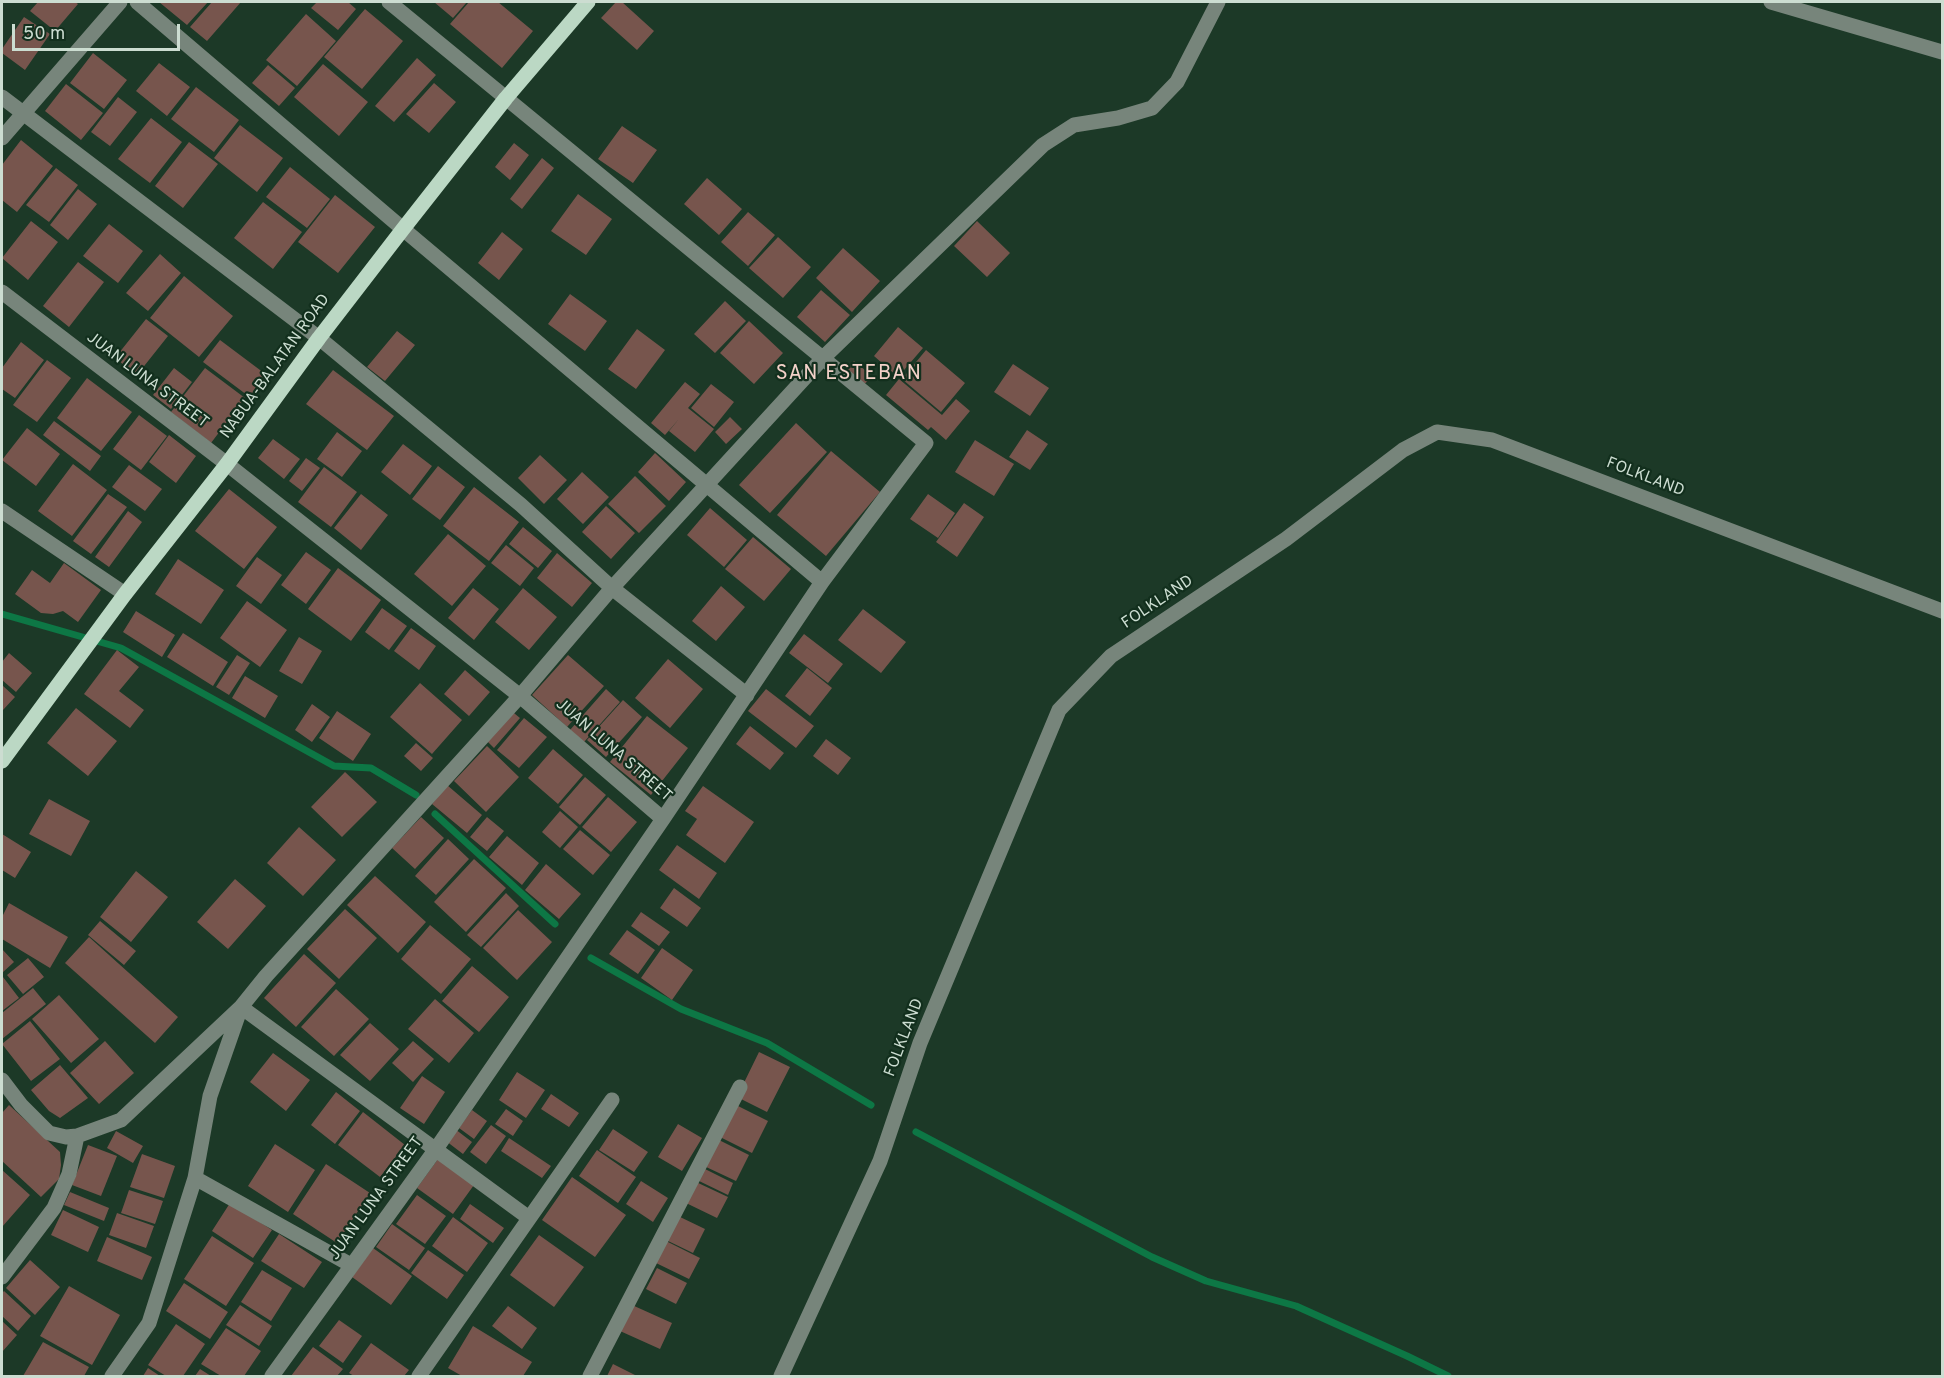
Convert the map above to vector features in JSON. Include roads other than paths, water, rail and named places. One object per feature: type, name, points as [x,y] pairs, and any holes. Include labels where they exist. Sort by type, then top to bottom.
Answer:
[{"type":"main road","name":"NABUA-BALATAN ROAD","points":[[2,760],[125,594],[227,464],[319,338],[403,229],[506,98],[588,2]]},
{"type":"street","points":[[2,138],[120,2]]},
{"type":"street","points":[[137,2],[822,582]]},
{"type":"street","points":[[388,2],[926,443],[822,582],[663,819]]},
{"type":"street","points":[[2,1080],[21,1105],[49,1133],[66,1137],[77,1136],[122,1120],[241,1007],[266,976],[520,696],[612,588],[824,358],[1043,145],[1074,125],[1118,118],[1152,108],[1177,82],[1218,2]]},
{"type":"street","points":[[1771,2],[1942,52]]},
{"type":"street","points":[[2,98],[319,338],[521,505],[612,588],[747,695]]},
{"type":"street","name":"JUAN LUNA STREET","points":[[2,292],[227,464],[520,696],[663,819],[436,1149],[272,1377]]},
{"type":"street","name":"FOLKLAND","points":[[781,1377],[880,1161],[920,1043],[1059,710],[1111,657],[1286,539],[1403,450],[1437,432],[1492,440],[1942,611]]},
{"type":"street","points":[[2,511],[125,594]]},
{"type":"street","points":[[241,1007],[529,1218]]},
{"type":"street","points":[[112,1377],[149,1323],[195,1178],[210,1096],[241,1007]]},
{"type":"street","points":[[590,1377],[740,1087]]},
{"type":"street","points":[[418,1377],[612,1100]]},
{"type":"street","points":[[2,1277],[54,1208],[69,1174],[77,1136]]},
{"type":"street","points":[[195,1178],[351,1265]]},
{"type":"waterway","points":[[2,614],[121,648],[334,766],[371,768],[416,795]]},
{"type":"waterway","points":[[435,814],[555,924]]},
{"type":"waterway","points":[[591,958],[681,1009],[767,1043],[871,1105]]},
{"type":"waterway","points":[[916,1132],[1152,1257],[1206,1281],[1296,1306],[1448,1376]]},
{"type":"district","name":"SAN ESTEBAN","points":[[849,375]]}]
